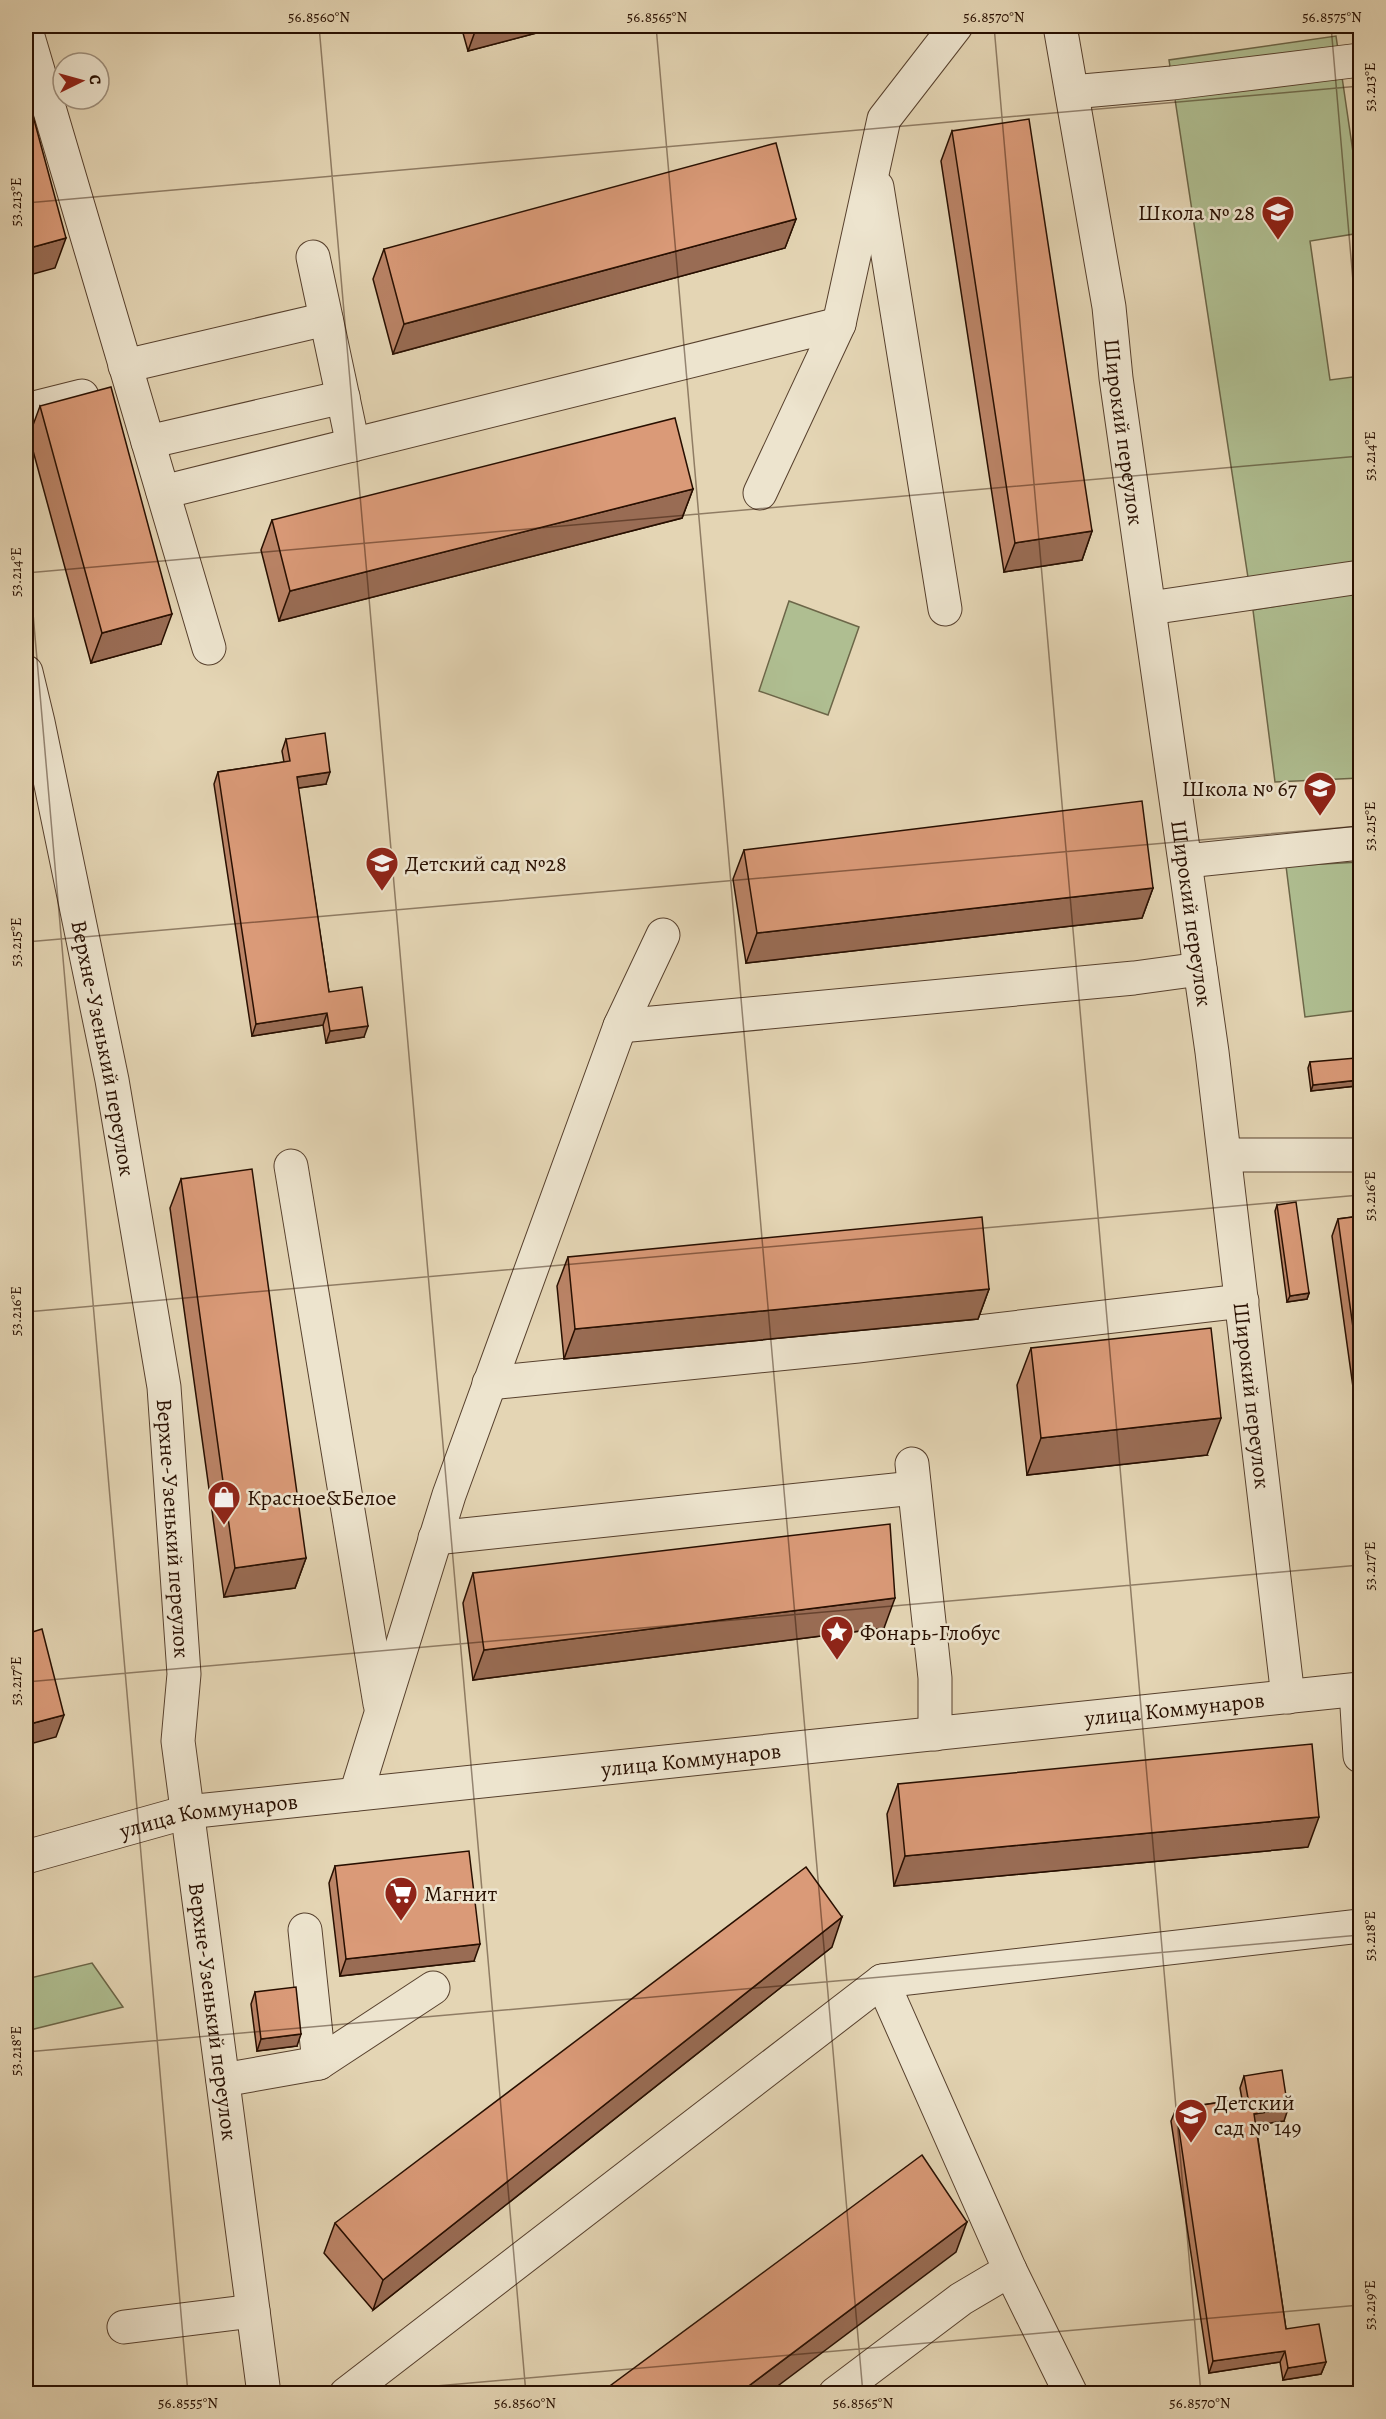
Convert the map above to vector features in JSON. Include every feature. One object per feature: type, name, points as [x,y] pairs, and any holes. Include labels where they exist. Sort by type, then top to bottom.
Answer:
[{"type":"street","points":[[760,493],[839,324],[884,119],[956,26]]},
{"type":"street","name":"Широкий переулок","points":[[1060,26],[1109,307],[1116,378],[1186,861],[1225,1155],[1288,1697]]},
{"type":"street","points":[[26,30],[209,648]]},
{"type":"street","points":[[1072,92],[1172,83],[1360,60]]},
{"type":"street","points":[[874,171],[945,609]]},
{"type":"street","points":[[313,258],[353,445]]},
{"type":"street","points":[[26,410],[128,375],[326,319]]},
{"type":"street","points":[[163,492],[839,324]]},
{"type":"street","points":[[148,442],[343,397]]},
{"type":"street","points":[[1150,608],[1360,577]]},
{"type":"street","name":"Верхне-Узенький переулок","points":[[26,672],[112,1080],[164,1387],[184,1674],[178,1741],[264,2394]]},
{"type":"street","points":[[1186,861],[1360,843]]},
{"type":"street","points":[[356,1794],[435,1538],[489,1383],[620,1026],[663,935]]},
{"type":"street","points":[[620,1026],[1144,977],[1200,969]]},
{"type":"street","points":[[1225,1155],[1360,1155]]},
{"type":"street","points":[[291,1166],[381,1712]]},
{"type":"street","points":[[489,1383],[858,1346],[1242,1301]]},
{"type":"street","points":[[435,1538],[913,1476],[935,1678],[935,1734]]},
{"type":"street","points":[[1358,1689],[1360,1756]]},
{"type":"street","name":"улица Коммунаров","points":[[26,1857],[187,1812],[1358,1689]]},
{"type":"street","points":[[346,2394],[882,1981],[1360,1926]]},
{"type":"street","points":[[305,1930],[319,2063]]},
{"type":"street","points":[[882,1981],[1010,2270],[1071,2394]]},
{"type":"street","points":[[223,2080],[319,2063],[433,1988]]},
{"type":"street","points":[[850,2389],[961,2299],[1010,2270]]},
{"type":"street","points":[[124,2327],[253,2311]]},
{"type":"green space","name":"Школа № 28","points":[[1336,36],[1360,200],[1360,233],[1310,241],[1330,380],[1360,376],[1360,568],[1249,584],[1169,60]]},
{"type":"green space","points":[[1360,592],[1360,778],[1275,782],[1253,610]]},
{"type":"green space","points":[[789,601],[859,627],[828,715],[759,691]]},
{"type":"green space","points":[[1360,862],[1360,1010],[1305,1017],[1286,866]]},
{"type":"green space","points":[[92,1963],[123,2007],[26,2031],[26,1979]]},
{"type":"building","points":[[26,90],[66,238],[26,249]]},
{"type":"building","points":[[1029,119],[1092,531],[1015,543],[952,131]]},
{"type":"building","points":[[776,143],[796,219],[404,324],[384,249]]},
{"type":"building","points":[[111,387],[172,614],[102,633],[40,406]]},
{"type":"building","points":[[675,418],[693,489],[290,591],[272,520]]},
{"type":"building","points":[[325,733],[330,772],[297,777],[329,992],[362,987],[368,1026],[330,1031],[327,1013],[256,1024],[218,772],[290,761],[286,739]]},
{"type":"building","points":[[1142,801],[1153,888],[757,933],[744,850]]},
{"type":"building","points":[[1356,1058],[1359,1080],[1313,1085],[1310,1062]]},
{"type":"building","points":[[252,1169],[306,1558],[235,1568],[181,1179]]},
{"type":"building","points":[[1296,1202],[1309,1293],[1290,1296],[1277,1205]]},
{"type":"building","points":[[1360,1216],[1360,1378],[1338,1219]]},
{"type":"building","points":[[982,1217],[989,1289],[575,1329],[568,1257]]},
{"type":"building","points":[[1211,1328],[1221,1418],[1041,1438],[1031,1348]]},
{"type":"building","points":[[890,1524],[895,1598],[484,1650],[473,1573]]},
{"type":"building","points":[[42,1629],[64,1715],[26,1725],[26,1634]]},
{"type":"building","points":[[1312,1744],[1319,1817],[905,1856],[898,1784]]},
{"type":"building","name":"Магнит","points":[[469,1851],[480,1944],[346,1959],[335,1866]]},
{"type":"building","points":[[806,1867],[842,1917],[383,2280],[335,2223]]},
{"type":"building","points":[[296,1987],[301,2034],[261,2039],[255,1992]]},
{"type":"building","points":[[1282,2070],[1288,2109],[1254,2114],[1286,2329],[1319,2324],[1326,2362],[1288,2368],[1285,2351],[1213,2361],[1176,2109],[1248,2098],[1244,2076]]},
{"type":"building","points":[[922,2155],[967,2222],[738,2394],[599,2394]]},
{"type":"building","points":[[123,2388],[124,2394],[104,2394]]},
{"type":"place","name":"Школа № 28","points":[[1278,241]]},
{"type":"place","name":"Школа № 67","points":[[1320,817]]},
{"type":"place","name":"Детский сад №28","points":[[382,892]]},
{"type":"place","name":"Красное&Белое","points":[[224,1526]]},
{"type":"place","name":"Фонарь-Глобус","points":[[837,1661]]},
{"type":"place","name":"Магнит","points":[[401,1922]]},
{"type":"place","name":"Детский сад № 149","points":[[1191,2144]]}]
